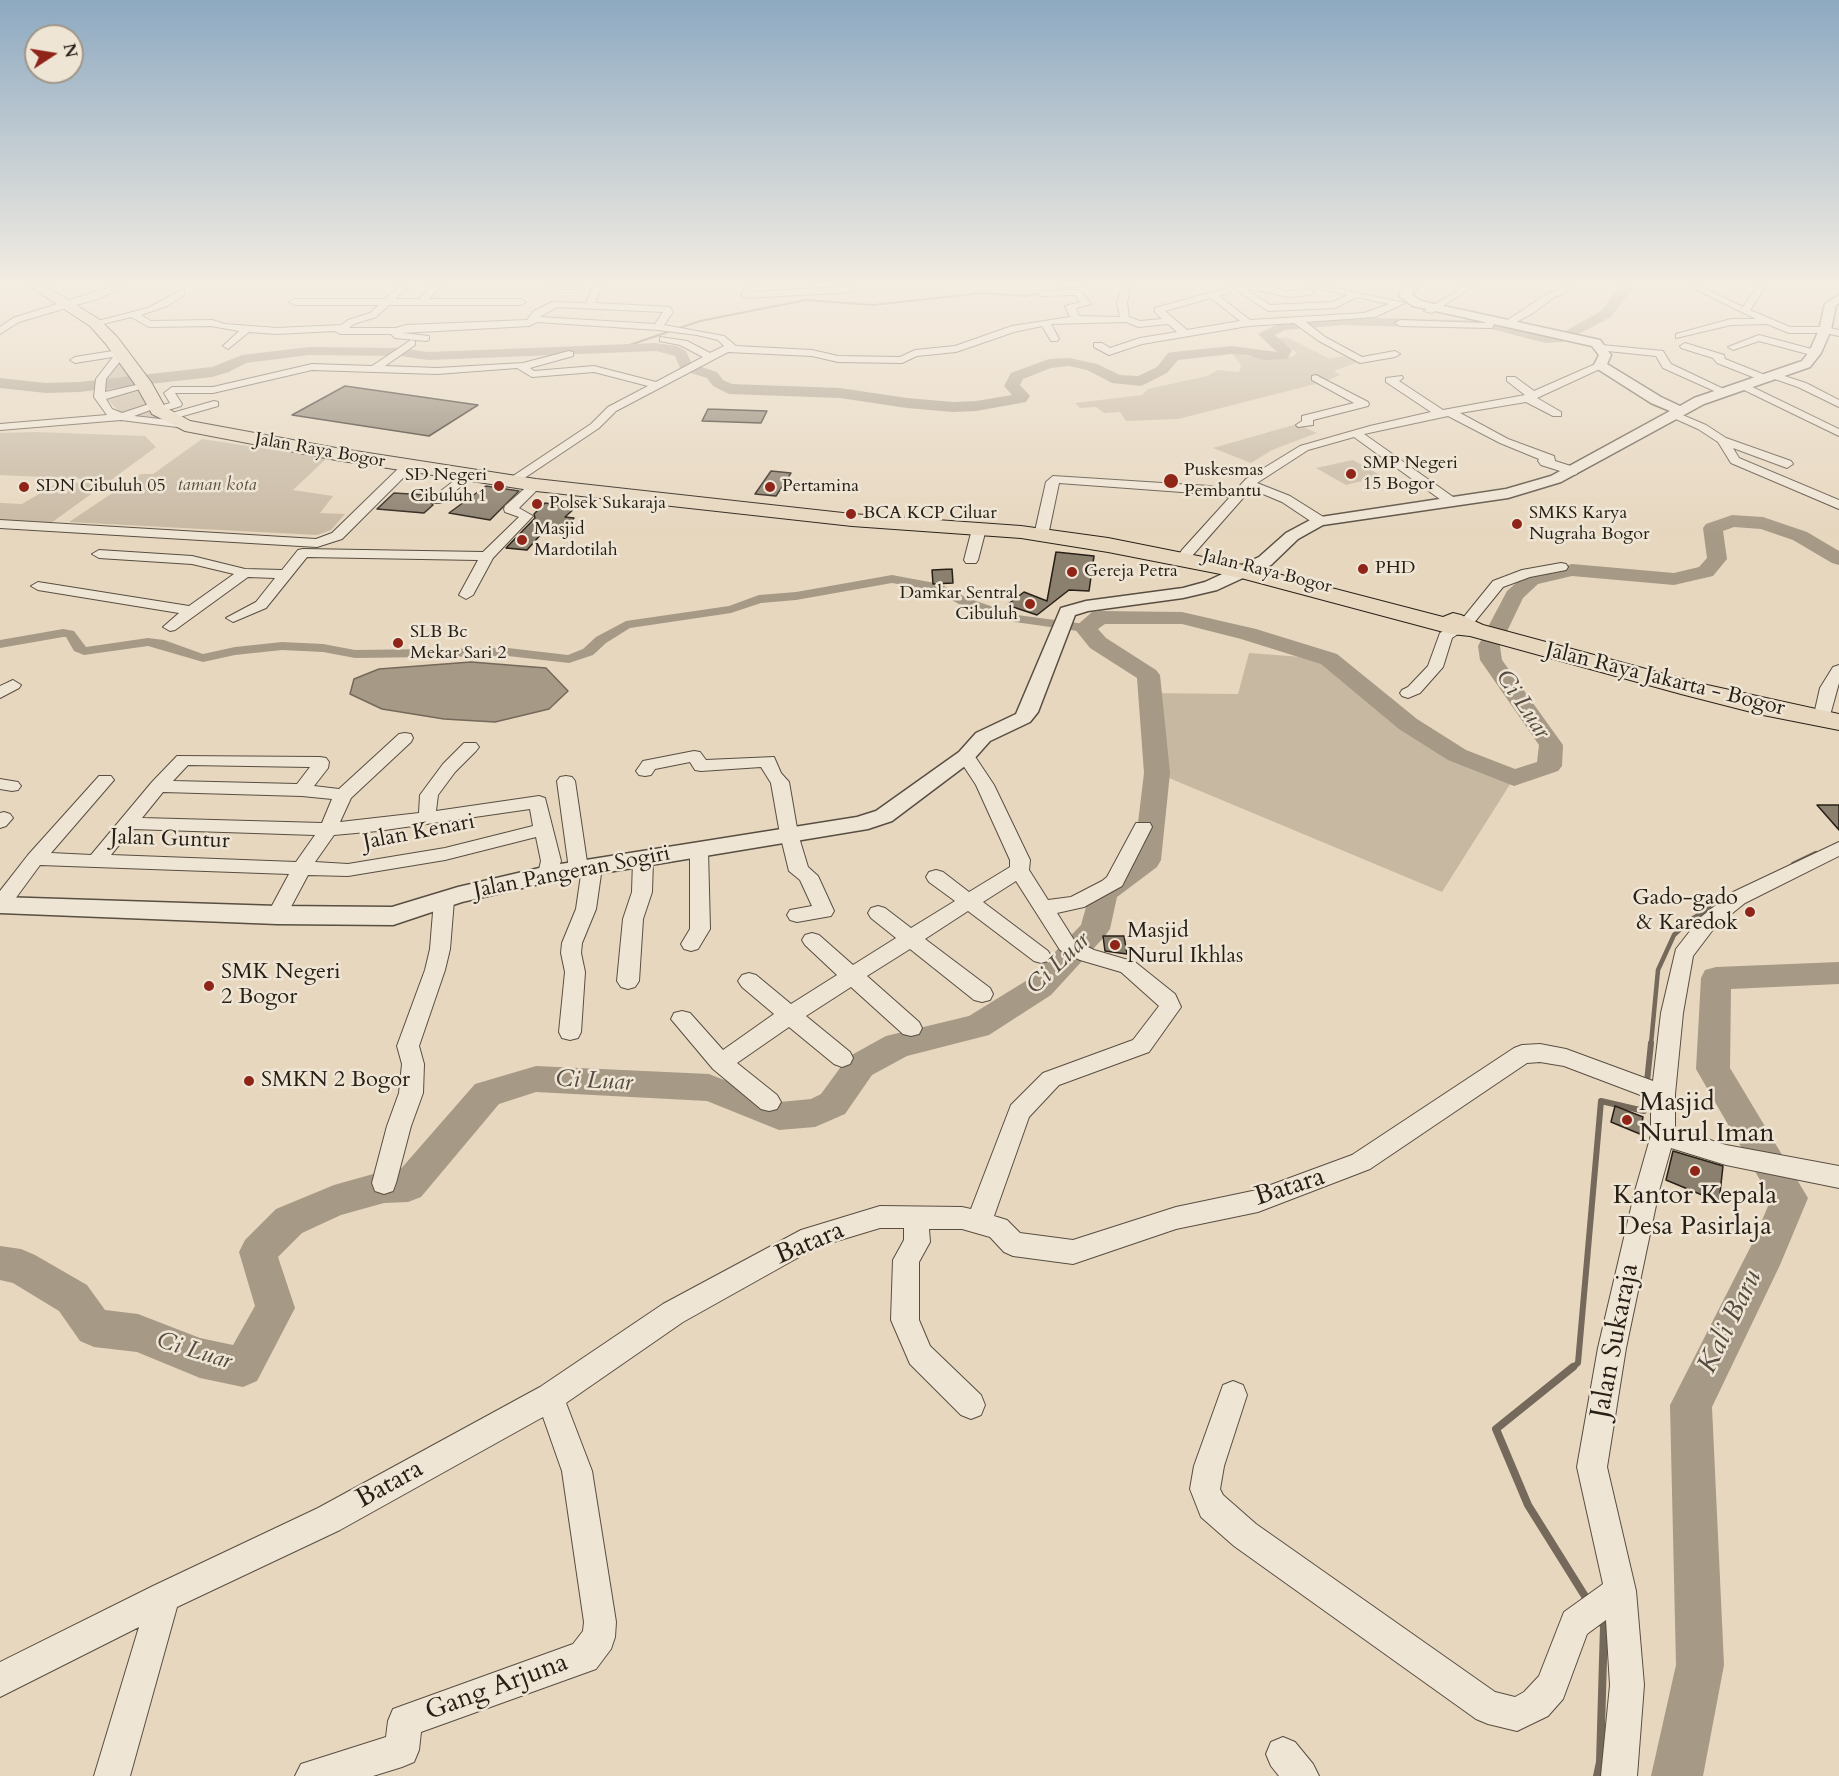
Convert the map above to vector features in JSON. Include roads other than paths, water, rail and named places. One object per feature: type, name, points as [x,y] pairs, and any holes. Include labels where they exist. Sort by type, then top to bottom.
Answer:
[{"type":"highway","points":[[131,369],[167,414]]},
{"type":"highway","name":"Jalan Raya Bogor","points":[[167,414],[242,437],[536,485],[852,520],[1032,532],[1120,541],[1187,553],[1257,570],[1510,640]]},
{"type":"highway","name":"Jalan Raya Bogor","points":[[1032,532],[1257,570]]},
{"type":"highway","name":"Jalan Raya Jakarta - Bogor","points":[[1510,640],[1690,689],[1830,720]]},
{"type":"street","points":[[109,369],[101,379],[99,395],[108,411],[121,417],[147,422],[167,414],[177,404],[169,393],[172,390],[213,390],[297,369],[306,369]]},
{"type":"street","points":[[394,369],[437,371],[473,369]]},
{"type":"street","points":[[526,369],[532,374],[602,370],[657,385]]},
{"type":"street","points":[[514,481],[595,426],[612,409],[689,369]]},
{"type":"street","points":[[1187,553],[1250,484],[1304,448],[1355,433],[1531,397],[1592,369]]},
{"type":"street","points":[[1606,369],[1722,440],[1787,464]]},
{"type":"street","points":[[1673,369],[1725,392]]},
{"type":"street","points":[[1746,369],[1802,385],[1839,404]]},
{"type":"street","points":[[1257,570],[1292,536],[1320,521],[1452,502],[1534,486],[1574,471],[1699,401],[1793,369]]},
{"type":"street","points":[[231,371],[235,384]]},
{"type":"street","points":[[1316,378],[1364,404],[1306,418],[1309,423],[1302,425],[1339,437]]},
{"type":"street","points":[[1398,378],[1390,380],[1445,413],[1504,441],[1550,459],[1545,462],[1574,471]]},
{"type":"street","points":[[1511,379],[1531,397],[1557,414]]},
{"type":"street","points":[[99,395],[141,382]]},
{"type":"street","points":[[1802,385],[1824,384]]},
{"type":"street","points":[[1744,386],[1839,433]]},
{"type":"street","points":[[0,427],[167,414],[214,404]]},
{"type":"street","points":[[51,423],[108,411]]},
{"type":"street","points":[[1800,415],[1839,411]]},
{"type":"street","points":[[1355,433],[1452,502]]},
{"type":"street","points":[[1722,440],[1735,460],[1742,464],[1839,505]]},
{"type":"street","points":[[0,524],[317,543],[338,536],[410,465]]},
{"type":"street","points":[[437,500],[468,474]]},
{"type":"street","points":[[1032,532],[1052,482],[1057,479],[1209,490],[1238,495]]},
{"type":"street","points":[[1250,484],[1286,499],[1320,521]]},
{"type":"street","points":[[466,595],[487,556],[527,516],[510,509],[536,485]]},
{"type":"street","points":[[971,560],[979,529]]},
{"type":"street","points":[[233,618],[261,605],[301,554],[307,552],[487,556]]},
{"type":"street","points":[[99,554],[130,554],[192,560],[245,573],[287,574]]},
{"type":"street","points":[[1408,693],[1414,690],[1436,667],[1445,636],[1466,627],[1498,584],[1527,573],[1561,567]]},
{"type":"street","name":"Jalan Pangeran Sogiri","points":[[0,905],[277,915],[393,916],[458,895],[548,874],[860,824],[884,816],[966,756],[983,737],[1023,718],[1028,712],[1067,612],[1086,606],[1229,588],[1257,570]]},
{"type":"street","points":[[170,627],[245,573]]},
{"type":"street","points":[[38,586],[191,611]]},
{"type":"street","points":[[1830,720],[1828,688],[1839,670]]},
{"type":"street","points":[[277,915],[302,868],[328,828],[343,795],[405,738]]},
{"type":"street","points":[[429,818],[427,809],[429,795],[449,768],[470,747]]},
{"type":"street","points":[[645,771],[649,765],[694,756],[701,766],[768,761],[773,775],[780,782],[789,834],[799,871],[808,876],[824,910],[797,915]]},
{"type":"street","points":[[966,756],[985,784],[1020,860],[1019,870],[1041,907],[1078,950],[1128,967],[1167,1000],[1170,1007],[1142,1046],[1051,1079],[1019,1112],[979,1222]]},
{"type":"street","points":[[96,861],[158,786],[183,760],[320,762],[319,768],[302,790]]},
{"type":"street","points":[[0,905],[35,858],[105,780]]},
{"type":"street","points":[[566,781],[585,868],[586,909],[572,943],[571,953],[575,972],[570,1032]]},
{"type":"street","points":[[158,786],[302,790],[343,795]]},
{"type":"street","points":[[128,823],[328,828],[429,818],[538,802],[550,861],[548,874]]},
{"type":"street","points":[[1041,907],[1077,902],[1109,886],[1115,881],[1143,827]]},
{"type":"street","name":"Jalan Kenari","points":[[302,868],[348,870],[381,866],[481,846],[543,830]]},
{"type":"street","name":"Jalan Sukaraja","points":[[1619,1776],[1628,1684],[1592,1467],[1615,1337],[1647,1191],[1663,1135],[1651,1089],[1672,1013],[1683,954],[1708,922],[1738,898],[1839,848]]},
{"type":"street","points":[[691,944],[700,928],[699,850]]},
{"type":"street","name":"Jalan Guntur","points":[[35,858],[302,868]]},
{"type":"street","points":[[628,981],[633,919],[642,892],[643,860]]},
{"type":"street","points":[[721,1063],[788,1016],[1019,870]]},
{"type":"street","points":[[936,878],[1041,956]]},
{"type":"street","points":[[384,1183],[399,1126],[411,1094],[413,1064],[408,1046],[435,970],[440,949],[444,900]]},
{"type":"street","points":[[878,913],[982,994]]},
{"type":"street","points":[[812,940],[911,1028]]},
{"type":"street","points":[[749,981],[788,1016],[842,1058]]},
{"type":"street","points":[[682,1019],[721,1063],[769,1102]]},
{"type":"street","name":"Batara","points":[[0,1680],[164,1597],[329,1519],[550,1397],[673,1313],[810,1238],[880,1217],[962,1218],[998,1228],[1013,1244],[1073,1252],[1176,1218],[1258,1201],[1312,1183],[1368,1158],[1522,1054],[1540,1053],[1566,1058],[1588,1068],[1651,1089]]},
{"type":"street","points":[[1663,1135],[1726,1155],[1839,1177]]},
{"type":"street","points":[[916,1219],[917,1242],[906,1260],[905,1320],[920,1355],[971,1405]]},
{"type":"street","points":[[1233,1395],[1209,1466],[1205,1489],[1212,1506],[1245,1535],[1488,1707],[1517,1714],[1536,1704],[1551,1687],[1575,1623],[1612,1597]]},
{"type":"street","name":"Gang Arjuna","points":[[313,1776],[402,1750],[405,1721],[584,1657],[599,1637],[600,1622],[577,1471],[550,1397]]},
{"type":"street","points":[[112,1776],[164,1597]]},
{"type":"waterway","points":[[0,383],[46,388],[79,387],[224,369]]},
{"type":"waterway","points":[[692,369],[712,375],[718,383],[729,389],[840,393],[953,407],[1020,399],[1022,396],[1012,386],[1016,376],[1036,369]]},
{"type":"waterway","points":[[1096,369],[1117,380],[1141,381],[1163,369]]},
{"type":"waterway","name":"Ci Luar","points":[[0,1263],[21,1267],[73,1298],[94,1328],[138,1333],[200,1358],[243,1367],[275,1308],[258,1252],[289,1221],[334,1201],[384,1187],[408,1186],[487,1094],[536,1079],[709,1088],[779,1116],[815,1113],[833,1104],[860,1066],[898,1045],[978,1026],[1040,987],[1095,929],[1104,893],[1147,860],[1157,773],[1148,675],[1098,643],[1085,628],[1100,617],[1182,618],[1248,634],[1329,659],[1408,724],[1457,755],[1514,778],[1549,766],[1551,745],[1491,660],[1489,646],[1514,595],[1531,580],[1572,570],[1674,579],[1706,572],[1717,559],[1713,528],[1732,521],[1763,523],[1800,536],[1839,559]]},
{"type":"waterway","points":[[0,644],[63,633],[70,634],[79,648],[84,651],[148,642],[159,643],[191,656],[203,658],[235,651],[282,646],[323,648],[355,654],[508,652],[569,659],[588,652],[601,640],[626,625],[731,609],[759,599],[796,596],[892,579],[936,587],[963,601],[1015,618],[1085,628]]},
{"type":"waterway","points":[[1793,864],[1816,853]]},
{"type":"waterway","points":[[1651,1044],[1658,970],[1674,935],[1690,920],[1722,901]]},
{"type":"waterway","name":"Kali Baru","points":[[1677,1776],[1700,1665],[1691,1405],[1767,1253],[1790,1198],[1713,1069],[1716,978],[1839,973]]},
{"type":"waterway","points":[[1571,1369],[1578,1363],[1601,1101],[1644,1111],[1651,1043]]},
{"type":"waterway","points":[[1573,1367],[1496,1429],[1528,1505],[1588,1601]]},
{"type":"waterway","points":[[1597,1776],[1600,1762],[1604,1626],[1599,1619]]},
{"type":"place","name":"SMP Negeri 15 Bogor","points":[[1351,474]]},
{"type":"place","name":"Puskesmas Pembantu","points":[[1171,481]]},
{"type":"place","name":"SD Negeri Cibuluh 1","points":[[499,486]]},
{"type":"place","name":"SDN Cibuluh 05","points":[[24,487]]},
{"type":"place","name":"Pertamina","points":[[770,487]]},
{"type":"place","name":"Polsek Sukaraja","points":[[537,504]]},
{"type":"place","name":"BCA KCP Ciluar","points":[[851,514]]},
{"type":"place","name":"SMKS Karya Nugraha Bogor","points":[[1517,524]]},
{"type":"place","name":"Masjid Mardotilah","points":[[522,540]]},
{"type":"place","name":"PHD","points":[[1363,569]]},
{"type":"place","name":"Gereja Petra","points":[[1072,572]]},
{"type":"place","name":"Damkar Sentral Cibuluh","points":[[1030,604]]},
{"type":"place","name":"SLB Bc Mekar Sari 2","points":[[398,643]]},
{"type":"place","name":"Gado-gado & Karedok","points":[[1750,912]]},
{"type":"place","name":"Masjid Nurul Ikhlas","points":[[1115,945]]},
{"type":"place","name":"SMK Negeri 2 Bogor","points":[[209,986]]},
{"type":"place","name":"SMKN 2 Bogor","points":[[249,1081]]},
{"type":"place","name":"Masjid Nurul Iman","points":[[1627,1120]]},
{"type":"place","name":"Kantor Kepala Desa Pasirlaja","points":[[1695,1171]]},
{"type":"park label","name":"taman kota","points":[[217,486]]}]
